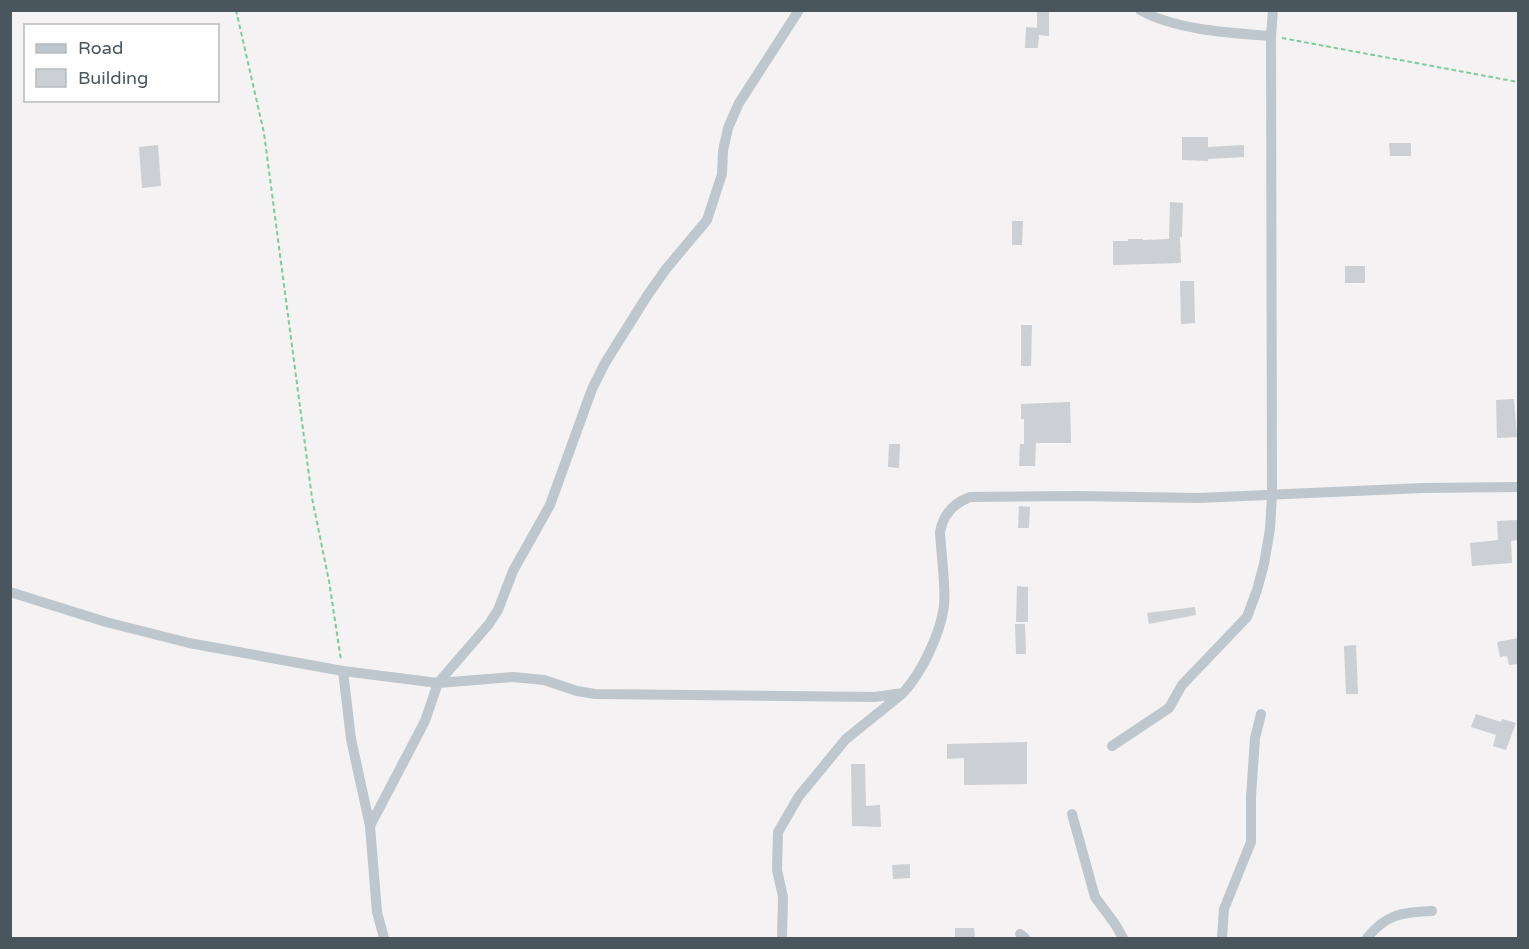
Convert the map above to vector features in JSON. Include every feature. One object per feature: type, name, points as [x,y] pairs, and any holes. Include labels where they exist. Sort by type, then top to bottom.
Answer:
[{"type":"street","points":[[370,826],[424,721],[438,683],[489,624],[498,610],[513,571],[550,505],[592,389],[625,328],[666,269],[707,220],[722,174],[723,151],[728,128],[739,103],[800,10]]},
{"type":"street","points":[[1140,10],[1154,18],[1222,32],[1271,36]]},
{"type":"street","points":[[1112,746],[1168,708],[1182,685],[1247,617],[1264,564],[1270,529],[1272,495],[1271,36],[1273,10]]},
{"type":"street","points":[[782,939],[783,897],[777,870],[778,832],[799,796],[846,739],[903,693],[916,678],[938,627],[944,606],[940,532],[942,521],[958,502],[970,497],[1199,498],[1423,488],[1518,487]]},
{"type":"street","points":[[10,592],[106,622],[189,643],[343,671],[438,683],[513,677],[544,680],[577,692],[595,694],[875,697],[903,693]]},
{"type":"street","points":[[343,671],[351,739],[370,826],[377,912],[384,939]]},
{"type":"street","points":[[1222,939],[1224,909],[1251,842],[1255,738],[1261,714]]},
{"type":"street","points":[[1072,814],[1095,897],[1123,939]]},
{"type":"street","points":[[1367,939],[1392,916],[1404,912],[1432,911]]},
{"type":"street","points":[[1113,939],[1115,924]]},
{"type":"path","points":[[237,10],[264,133],[312,498],[329,581],[343,671]]},
{"type":"path","points":[[1271,36],[1518,82]]},
{"type":"building","points":[[1037,10],[1049,10],[1049,36],[1039,35],[1038,48],[1025,48],[1026,27],[1037,28]]},
{"type":"building","points":[[1182,137],[1208,137],[1208,147],[1244,145],[1244,157],[1208,159],[1208,161],[1182,160]]},
{"type":"building","points":[[1389,143],[1411,143],[1411,156],[1390,156]]},
{"type":"building","points":[[158,145],[161,186],[142,188],[139,147]]},
{"type":"building","points":[[1170,202],[1183,203],[1182,237],[1180,237],[1181,263],[1113,265],[1113,241],[1169,239]]},
{"type":"building","points":[[1012,221],[1023,221],[1022,245],[1012,245]]},
{"type":"building","points":[[1345,266],[1365,266],[1365,283],[1345,283]]},
{"type":"building","points":[[1180,281],[1194,281],[1195,323],[1181,324]]},
{"type":"building","points":[[1021,325],[1032,325],[1031,366],[1021,366]]},
{"type":"building","points":[[1514,399],[1517,437],[1497,438],[1496,400]]},
{"type":"building","points":[[1070,402],[1071,443],[1036,443],[1035,466],[1019,466],[1020,444],[1024,444],[1024,419],[1021,419],[1021,404]]},
{"type":"building","points":[[889,444],[900,444],[899,468],[888,467]]},
{"type":"building","points":[[1019,506],[1030,507],[1029,528],[1018,528]]},
{"type":"building","points":[[1518,520],[1518,540],[1511,541],[1512,563],[1472,566],[1470,543],[1498,540],[1497,521]]},
{"type":"building","points":[[1017,586],[1028,587],[1028,622],[1016,622]]},
{"type":"building","points":[[1195,607],[1196,615],[1149,624],[1147,613]]},
{"type":"building","points":[[1015,624],[1025,624],[1026,654],[1016,654]]},
{"type":"building","points":[[1518,638],[1518,664],[1509,665],[1507,656],[1500,657],[1497,642]]},
{"type":"building","points":[[1356,645],[1358,694],[1346,694],[1344,646]]},
{"type":"building","points":[[1476,714],[1501,722],[1502,719],[1516,723],[1506,750],[1493,746],[1496,735],[1471,727]]},
{"type":"building","points":[[1027,742],[1027,784],[964,785],[964,758],[947,759],[947,744]]},
{"type":"building","points":[[851,764],[865,764],[866,806],[880,805],[881,827],[852,826]]},
{"type":"building","points":[[910,864],[910,878],[893,879],[892,865]]},
{"type":"building","points":[[955,928],[974,928],[975,939],[955,939]]}]
